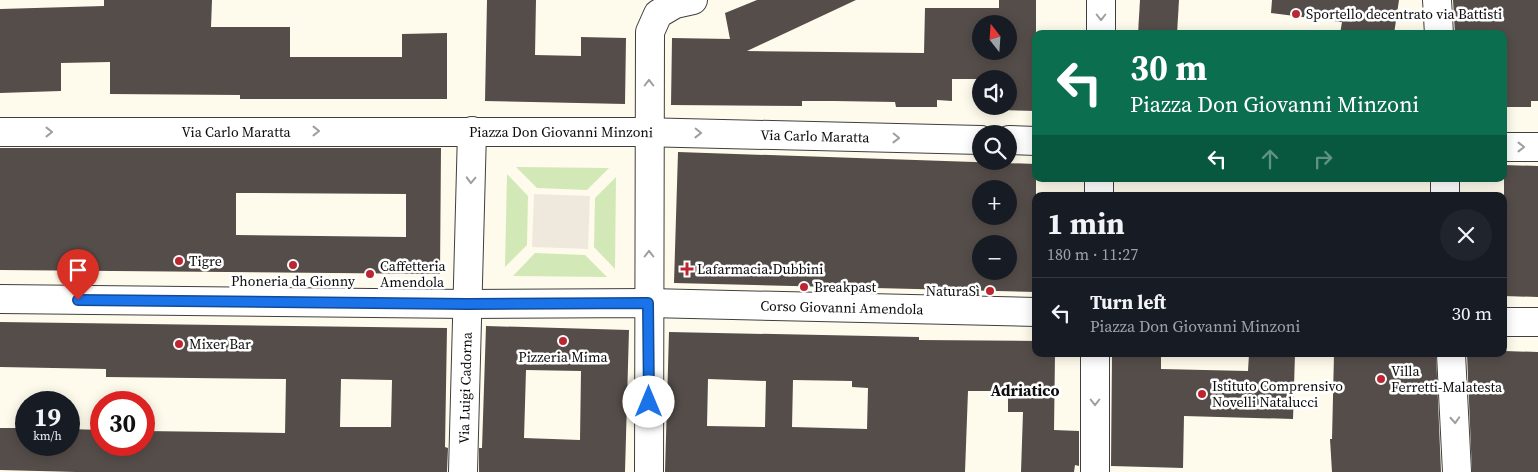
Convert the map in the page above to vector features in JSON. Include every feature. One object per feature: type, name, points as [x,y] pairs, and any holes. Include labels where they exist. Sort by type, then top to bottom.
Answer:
[{"type":"street","points":[[650,132],[650,32],[658,14],[675,4],[693,0]]},
{"type":"street","points":[[1101,0],[1101,30]]},
{"type":"street","points":[[1437,0],[1439,30]]},
{"type":"street","name":"Piazza Don Giovanni Minzoni","points":[[467,304],[472,131],[650,132],[649,472]]},
{"type":"street","name":"Via Carlo Maratta","points":[[0,132],[472,131]]},
{"type":"street","name":"Via Carlo Maratta","points":[[650,132],[972,140]]},
{"type":"street","points":[[1017,140],[1032,141]]},
{"type":"street","points":[[1507,147],[1538,147]]},
{"type":"street","points":[[0,299],[467,304],[648,303]]},
{"type":"street","name":"Corso Giovanni Amendola","points":[[648,303],[1032,312]]},
{"type":"street","name":"Via Luigi Cadorna","points":[[464,472],[467,304]]},
{"type":"street","points":[[1507,322],[1538,322]]},
{"type":"street","points":[[1095,357],[1095,472]]},
{"type":"street","points":[[1451,357],[1457,472]]},
{"type":"green space","points":[[516,167],[609,168],[587,190],[537,188]]},
{"type":"green space","points":[[507,174],[528,196],[527,245],[505,267]]},
{"type":"green space","points":[[616,177],[615,269],[594,247],[595,198]]},
{"type":"green space","points":[[535,253],[585,255],[607,277],[513,276]]},
{"type":"shaded area","points":[[534,194],[590,196],[588,249],[532,247]]},
{"type":"building","points":[[104,0],[212,0],[211,27],[290,27],[290,57],[402,57],[402,34],[447,33],[447,99],[240,99],[240,95],[110,94],[110,62],[61,63],[61,91],[0,93],[0,9],[104,6]]},
{"type":"building","points":[[487,0],[536,0],[535,55],[581,56],[581,37],[626,38],[625,104],[485,101]]},
{"type":"building","points":[[757,0],[856,0],[747,51],[924,53],[925,8],[999,8],[999,0],[1036,0],[1036,30],[1032,30],[1032,111],[1017,110],[1017,70],[972,70],[972,79],[952,79],[952,101],[937,100],[937,107],[896,107],[895,102],[834,101],[802,101],[802,106],[671,105],[672,38],[730,39],[725,13]]},
{"type":"building","points":[[1140,0],[1179,0],[1177,30],[1138,30]]},
{"type":"building","points":[[1272,0],[1399,0],[1395,30],[1341,30],[1342,22],[1271,13]]},
{"type":"building","points":[[1453,0],[1538,0],[1538,101],[1531,101],[1531,107],[1507,107],[1507,30],[1455,30]]},
{"type":"building","points":[[0,148],[441,148],[440,274],[0,270]],"holes":[[[236,193],[406,194],[406,237],[236,235]]]},
{"type":"building","points":[[678,152],[972,162],[972,170],[1017,170],[1017,163],[1032,164],[1032,182],[1036,182],[1036,192],[1032,192],[1032,292],[674,283]]},
{"type":"building","points":[[1507,165],[1538,166],[1538,297],[1507,296],[1507,192],[1504,192],[1504,182],[1507,182]]},
{"type":"building","points":[[0,322],[447,328],[445,447],[448,448],[447,472],[76,472],[0,470],[0,428],[15,428],[15,456],[80,456],[80,429],[90,430],[90,456],[155,456],[155,431],[285,433],[286,379],[106,377],[106,369],[0,367]],"holes":[[[341,379],[392,380],[391,427],[340,427]]]},
{"type":"building","points":[[486,326],[629,330],[625,472],[479,472],[479,448],[482,448]],"holes":[[[526,370],[581,371],[580,440],[524,438]]]},
{"type":"building","points":[[669,332],[919,337],[919,340],[1032,341],[1032,357],[1055,357],[1054,430],[1079,431],[1079,466],[1075,465],[1074,472],[1021,472],[1023,412],[1008,412],[1008,391],[968,391],[965,472],[665,472]],"holes":[[[708,379],[766,381],[765,427],[707,426]],[[793,380],[852,381],[852,387],[868,388],[867,429],[792,427]]]},
{"type":"building","points":[[1507,351],[1538,352],[1538,472],[1472,472],[1467,357],[1507,357]]},
{"type":"building","name":"Istituto Comprensivo Novelli Natalucci","points":[[1112,357],[1161,357],[1161,369],[1248,371],[1249,357],[1295,357],[1293,419],[1184,416],[1183,468],[1111,466]]},
{"type":"building","points":[[1334,357],[1436,357],[1441,472],[1332,472],[1330,439],[1332,439]]},
{"type":"place","name":"Sportello decentrato via Battisti","points":[[1296,14]]},
{"type":"place","name":"Tigre","points":[[179,261]]},
{"type":"place","name":"Phoneria da Gionny","points":[[293,265]]},
{"type":"place","name":"Lafarmacia.Dubbini","points":[[687,269]]},
{"type":"place","name":"Caffetteria Amendola","points":[[370,274]]},
{"type":"place","name":"Breakpast","points":[[804,287]]},
{"type":"place","name":"NaturaSì","points":[[990,291]]},
{"type":"place","name":"Pizzeria Mima","points":[[563,341]]},
{"type":"place","name":"Mixer Bar","points":[[179,344]]},
{"type":"place","name":"Villa Ferretti-Malatesta","points":[[1381,379]]},
{"type":"place","name":"Istituto Comprensivo Novelli Natalucci","points":[[1202,394]]},
{"type":"district","name":"Adriatico","points":[[1025,390]]},
{"type":"route","points":[[78,300],[467,304],[648,303],[649,402]]}]
